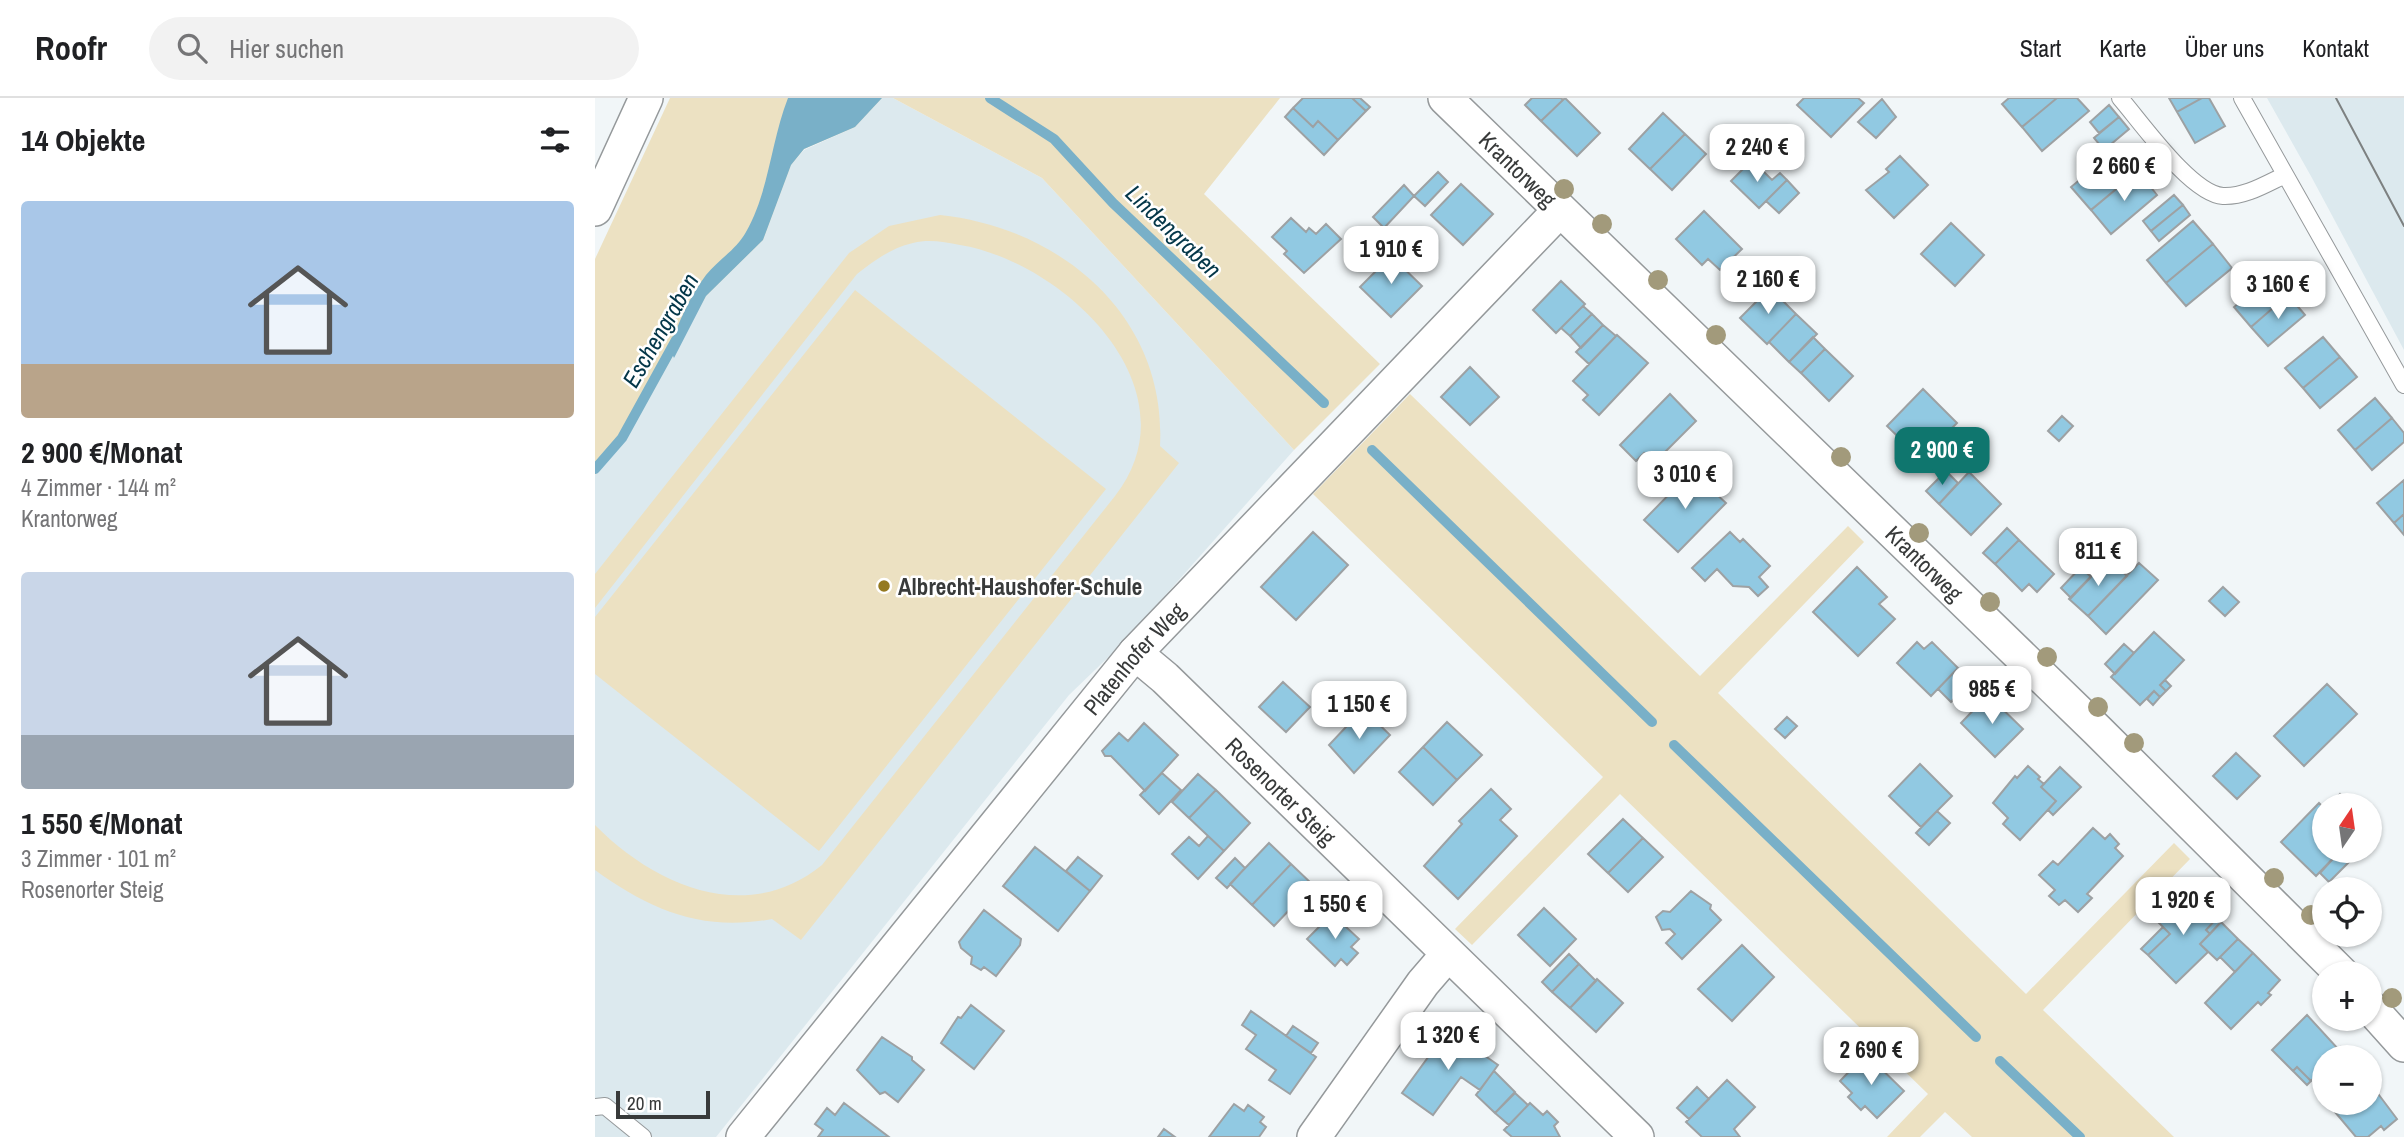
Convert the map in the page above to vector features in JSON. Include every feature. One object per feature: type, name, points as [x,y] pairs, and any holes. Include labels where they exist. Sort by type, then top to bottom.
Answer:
[{"type":"street","points":[[595,209],[604,169],[646,98]]},
{"type":"street","name":"Krantorweg","points":[[1445,98],[2097,730],[2329,961]]},
{"type":"street","name":"Platenhofer Weg","points":[[743,1137],[1135,653],[1560,210]]},
{"type":"street","name":"Rosenorter Steig","points":[[1135,653],[1637,1137]]},
{"type":"street","points":[[1314,1137],[1423,983],[1448,954]]},
{"type":"street","points":[[2382,1020],[2404,1045]]},
{"type":"lane","points":[[2120,98],[2189,177],[2221,196],[2248,192],[2285,175]]},
{"type":"lane","points":[[2242,98],[2404,385]]},
{"type":"lane","points":[[595,1107],[605,1106],[643,1137]]},
{"type":"shaded area","points":[[670,98],[882,98],[855,127],[804,149],[791,165],[763,240],[706,296],[636,422],[595,475],[595,259]]},
{"type":"shaded area","name":"Albrecht-Haushofer-Schule","points":[[882,98],[893,98],[1042,178],[1294,450],[1123,643],[1069,695],[716,1137],[595,1137],[595,475],[636,422],[706,296],[763,240],[791,165],[804,150],[855,127]]},
{"type":"shaded area","points":[[893,98],[1280,98],[1204,194],[1380,364],[1294,450],[1042,178]]},
{"type":"shaded area","points":[[2267,98],[2404,98],[2404,350],[2312,178]]},
{"type":"shaded area","points":[[940,215],[985,223],[1027,238],[1065,260],[1098,287],[1126,320],[1146,357],[1158,400],[1160,446],[1179,463],[801,940],[772,919],[747,922],[700,920],[657,907],[595,870],[595,825],[645,866],[673,881],[703,891],[733,895],[763,893],[793,883],[822,865],[1115,496],[1136,455],[1140,414],[1130,374],[1108,337],[1077,304],[1040,276],[1000,256],[942,242],[925,241],[905,245],[883,255],[857,274],[595,608],[595,574],[849,253],[889,226]]},
{"type":"shaded area","points":[[855,290],[1106,489],[819,851],[595,674],[595,617]]},
{"type":"shaded area","points":[[1410,394],[1700,676],[1848,526],[1864,542],[1718,693],[2026,994],[2174,843],[2190,859],[2043,1010],[2174,1137],[1972,1137],[1945,1112],[1920,1137],[1887,1137],[1928,1094],[1620,794],[1472,945],[1455,929],[1603,777],[1313,494]]},
{"type":"water","points":[[788,98],[882,98],[855,127],[804,149],[791,165],[763,240],[706,296],[674,358],[669,347],[694,292],[706,275],[742,238],[754,217]]},
{"type":"building","points":[[1303,98],[1352,98],[1366,111],[1338,140],[1318,121],[1313,127],[1293,108]]},
{"type":"building","points":[[1352,98],[1360,98],[1370,107],[1366,111]]},
{"type":"building","points":[[1532,98],[1563,100],[1541,121],[1525,105]]},
{"type":"building","points":[[1565,98],[1600,133],[1577,156],[1541,121]]},
{"type":"building","points":[[1804,98],[1858,98],[1864,103],[1831,137],[1797,105]]},
{"type":"building","points":[[2009,98],[2057,98],[2022,127],[2002,104]]},
{"type":"building","points":[[2057,98],[2077,98],[2089,111],[2042,151],[2022,127]]},
{"type":"building","points":[[2169,98],[2202,98],[2177,112]]},
{"type":"building","points":[[2202,98],[2209,98],[2225,126],[2195,143],[2177,112]]},
{"type":"building","points":[[1882,99],[1896,117],[1876,138],[1858,122]]},
{"type":"building","points":[[2109,105],[2119,117],[2099,133],[2090,122]]},
{"type":"building","points":[[1293,108],[1313,127],[1318,121],[1338,140],[1324,155],[1285,117]]},
{"type":"building","points":[[1663,113],[1685,134],[1650,169],[1629,149]]},
{"type":"building","points":[[2119,117],[2129,129],[2104,150],[2094,138]]},
{"type":"building","points":[[1685,134],[1706,154],[1672,190],[1650,169]]},
{"type":"building","points":[[2118,148],[2138,171],[2091,210],[2071,187]]},
{"type":"building","points":[[1900,156],[1928,185],[1894,218],[1866,190],[1889,172],[1886,169]]},
{"type":"building","points":[[1752,160],[1772,180],[1780,173],[1787,180],[1759,208],[1731,181]]},
{"type":"building","points":[[2138,171],[2157,195],[2111,234],[2091,210]]},
{"type":"building","points":[[1438,172],[1448,182],[1425,206],[1414,196]]},
{"type":"building","points":[[1787,180],[1799,193],[1779,213],[1766,201]]},
{"type":"building","points":[[1461,184],[1493,214],[1463,245],[1431,215]]},
{"type":"building","points":[[1404,185],[1414,196],[1384,228],[1373,217]]},
{"type":"building","points":[[2174,195],[2183,205],[2151,231],[2143,221]]},
{"type":"building","points":[[2183,205],[2190,215],[2159,241],[2151,231]]},
{"type":"building","points":[[1704,211],[1742,249],[1720,270],[1708,259],[1702,265],[1676,239]]},
{"type":"building","points":[[1291,218],[1306,232],[1309,228],[1316,234],[1326,224],[1341,239],[1304,273],[1284,254],[1287,251],[1272,237]]},
{"type":"building","points":[[2193,221],[2213,244],[2166,283],[2147,260]]},
{"type":"building","points":[[1951,223],[1984,255],[1955,286],[1921,254]]},
{"type":"building","points":[[2213,244],[2232,268],[2186,306],[2166,283]]},
{"type":"building","points":[[1391,256],[1422,286],[1391,317],[1360,287]]},
{"type":"building","points":[[2271,276],[2288,295],[2251,327],[2234,307]]},
{"type":"building","points":[[1561,281],[1585,304],[1556,333],[1533,310]]},
{"type":"building","points":[[1770,288],[1796,314],[1767,344],[1740,318]]},
{"type":"building","points":[[2288,295],[2305,315],[2268,346],[2251,327]]},
{"type":"building","points":[[1583,306],[1592,314],[1570,336],[1561,328]]},
{"type":"building","points":[[1592,314],[1603,325],[1581,348],[1570,336]]},
{"type":"building","points":[[1796,314],[1817,334],[1789,362],[1769,342]]},
{"type":"building","points":[[1603,325],[1616,336],[1589,364],[1576,352]]},
{"type":"building","points":[[1617,335],[1648,363],[1599,415],[1583,400],[1588,395],[1573,381]]},
{"type":"building","points":[[1813,337],[1825,349],[1801,373],[1789,362]]},
{"type":"building","points":[[2323,337],[2340,357],[2303,388],[2285,368]]},
{"type":"building","points":[[1825,349],[1853,376],[1829,401],[1801,373]]},
{"type":"building","points":[[2340,357],[2357,377],[2320,408],[2303,388]]},
{"type":"building","points":[[1470,367],[1499,397],[1470,425],[1441,397]]},
{"type":"building","points":[[1923,389],[1957,423],[1921,459],[1887,426]]},
{"type":"building","points":[[1670,394],[1696,421],[1654,463],[1644,453],[1636,461],[1620,445]]},
{"type":"building","points":[[2375,398],[2392,418],[2355,450],[2338,430]]},
{"type":"building","points":[[2062,416],[2073,426],[2059,441],[2048,431]]},
{"type":"building","points":[[2392,418],[2404,433],[2404,442],[2372,470],[2355,450]]},
{"type":"building","points":[[1692,471],[1704,482],[1710,481],[1716,486],[1714,492],[1726,503],[1678,552],[1644,520]]},
{"type":"building","points":[[1946,471],[1958,483],[1939,504],[1926,491]]},
{"type":"building","points":[[1969,472],[2001,504],[1971,535],[1939,504]]},
{"type":"building","points":[[2404,480],[2404,514],[2394,523],[2377,503]]},
{"type":"building","points":[[2404,514],[2404,535],[2394,523]]},
{"type":"building","points":[[2007,528],[2019,540],[1995,564],[1983,553]]},
{"type":"building","points":[[1313,532],[1348,565],[1296,620],[1261,587]]},
{"type":"building","points":[[1730,532],[1740,542],[1743,539],[1770,566],[1759,577],[1768,587],[1758,596],[1749,587],[1733,586],[1717,569],[1705,581],[1692,568]]},
{"type":"building","points":[[2019,540],[2054,574],[2037,592],[2029,584],[2022,591],[1995,564]]},
{"type":"building","points":[[2108,559],[2127,576],[2088,616],[2069,599]]},
{"type":"building","points":[[2139,563],[2158,580],[2106,634],[2088,616]]},
{"type":"building","points":[[1857,567],[1887,597],[1879,604],[1895,619],[1858,656],[1813,612]]},
{"type":"building","points":[[2081,567],[2091,577],[2071,598],[2061,588]]},
{"type":"building","points":[[2223,587],[2239,602],[2225,616],[2209,601]]},
{"type":"building","points":[[2154,632],[2184,660],[2160,685],[2166,691],[2160,697],[2154,691],[2140,705],[2111,677]]},
{"type":"building","points":[[1917,642],[1924,649],[1932,642],[1958,668],[1931,696],[1897,663]]},
{"type":"building","points":[[2124,644],[2134,653],[2115,674],[2105,664]]},
{"type":"building","points":[[1957,669],[1970,682],[1951,702],[1938,689]]},
{"type":"building","points":[[2165,680],[2171,686],[2166,691],[2160,685]]},
{"type":"building","points":[[1283,682],[1310,707],[1286,732],[1259,707]]},
{"type":"building","points":[[1972,682],[1982,692],[1964,710],[1954,700]]},
{"type":"building","points":[[2327,684],[2357,714],[2304,766],[2274,736]]},
{"type":"building","points":[[2154,691],[2160,697],[2153,705],[2147,699]]},
{"type":"building","points":[[1988,695],[2023,729],[1995,757],[1961,723]]},
{"type":"building","points":[[1363,709],[1390,735],[1354,773],[1329,745]]},
{"type":"building","points":[[1787,717],[1797,726],[1785,738],[1775,729]]},
{"type":"building","points":[[1447,722],[1482,755],[1457,780],[1423,747]]},
{"type":"building","points":[[1144,723],[1178,755],[1145,791],[1111,756],[1105,756],[1102,751],[1119,733],[1128,741]]},
{"type":"building","points":[[1423,747],[1457,780],[1433,805],[1399,772]]},
{"type":"building","points":[[2236,753],[2260,776],[2237,799],[2213,776]]},
{"type":"building","points":[[1920,764],[1952,796],[1921,827],[1889,796]]},
{"type":"building","points":[[2028,766],[2040,777],[2038,779],[2044,784],[2041,787],[2056,801],[2020,840],[2003,824],[2008,818],[1993,803],[2015,776],[2017,778]]},
{"type":"building","points":[[2060,767],[2081,787],[2053,815],[2048,810],[2056,801],[2041,787]]},
{"type":"building","points":[[1162,773],[1181,790],[1159,814],[1140,795]]},
{"type":"building","points":[[1198,774],[1216,790],[1189,818],[1172,802]]},
{"type":"building","points":[[1491,789],[1511,809],[1500,820],[1517,836],[1458,899],[1424,866],[1462,824],[1459,821]]},
{"type":"building","points":[[1216,790],[1250,823],[1224,851],[1189,818]]},
{"type":"building","points":[[2312,810],[2312,863],[2328,863],[2316,876],[2281,842]]},
{"type":"building","points":[[1937,811],[1950,823],[1929,845],[1916,833]]},
{"type":"building","points":[[1623,819],[1643,838],[1608,873],[1588,854]]},
{"type":"building","points":[[2093,828],[2105,839],[2110,834],[2119,844],[2115,848],[2123,856],[2087,894],[2092,898],[2078,912],[2065,900],[2059,905],[2049,896],[2055,890],[2039,875],[2053,861],[2058,865]]},
{"type":"building","points":[[1208,836],[1224,851],[1198,879],[1172,854],[1189,837],[1199,846]]},
{"type":"building","points":[[1643,838],[1663,857],[1628,892],[1608,873]]},
{"type":"building","points":[[1269,843],[1291,864],[1252,905],[1230,884]]},
{"type":"building","points":[[1035,847],[1090,891],[1058,931],[1003,886]]},
{"type":"building","points":[[1078,857],[1102,876],[1090,891],[1066,871]]},
{"type":"building","points":[[1235,858],[1245,868],[1227,888],[1216,878]]},
{"type":"building","points":[[2329,863],[2348,863],[2334,877],[2324,877],[2320,873]]},
{"type":"building","points":[[1291,864],[1313,885],[1274,926],[1252,905]]},
{"type":"building","points":[[1691,891],[1711,905],[1710,909],[1721,920],[1682,959],[1666,943],[1675,934],[1670,929],[1662,930],[1656,917],[1663,911],[1670,912]]},
{"type":"building","points":[[2190,891],[2217,918],[2206,930],[2210,934],[2200,944],[2208,952],[2176,983],[2148,955],[2170,934],[2158,922]]},
{"type":"building","points":[[1544,908],[1576,939],[1550,966],[1518,935]]},
{"type":"building","points":[[984,910],[1021,939],[1020,945],[996,976],[984,967],[981,970],[971,964],[972,957],[961,948],[959,942]]},
{"type":"building","points":[[1332,914],[1359,939],[1351,947],[1358,953],[1347,965],[1341,959],[1335,966],[1307,939]]},
{"type":"building","points":[[2217,918],[2221,922],[2210,934],[2206,930]]},
{"type":"building","points":[[2221,922],[2238,939],[2217,960],[2200,944]]},
{"type":"building","points":[[2163,927],[2170,934],[2148,955],[2141,949]]},
{"type":"building","points":[[2238,939],[2253,953],[2235,972],[2220,957]]},
{"type":"building","points":[[1742,945],[1774,977],[1732,1021],[1698,989]]},
{"type":"building","points":[[2253,953],[2280,980],[2261,1005],[2258,1002],[2231,1029],[2205,1003]]},
{"type":"building","points":[[1569,954],[1579,964],[1552,992],[1542,982]]},
{"type":"building","points":[[1579,964],[1596,981],[1570,1008],[1552,992]]},
{"type":"building","points":[[1597,979],[1623,1003],[1596,1032],[1570,1008]]},
{"type":"building","points":[[971,1005],[1004,1031],[974,1069],[941,1043],[958,1017],[961,1018]]},
{"type":"building","points":[[1251,1011],[1316,1057],[1290,1094],[1269,1080],[1276,1070],[1246,1049],[1256,1035],[1242,1025]]},
{"type":"building","points":[[2307,1015],[2312,1020],[2312,1031],[2322,1031],[2334,1045],[2312,1045],[2311,1081],[2297,1067],[2293,1071],[2272,1050]]},
{"type":"building","points":[[1293,1026],[1318,1043],[1311,1053],[1286,1036]]},
{"type":"building","points":[[1448,1030],[1498,1065],[1480,1090],[1461,1077],[1433,1115],[1402,1093]]},
{"type":"building","points":[[882,1037],[912,1057],[924,1070],[898,1102],[885,1092],[880,1094],[857,1070]]},
{"type":"building","points":[[1866,1054],[1904,1091],[1877,1118],[1865,1106],[1861,1110],[1848,1097],[1852,1093],[1840,1081]]},
{"type":"building","points":[[2297,1067],[2311,1081],[2307,1085],[2293,1071]]},
{"type":"building","points":[[1494,1071],[1515,1092],[1495,1113],[1476,1095]]},
{"type":"building","points":[[1727,1080],[1755,1107],[1734,1129],[1740,1137],[1702,1137],[1686,1122]]},
{"type":"building","points":[[1697,1087],[1709,1099],[1689,1119],[1677,1108]]},
{"type":"building","points":[[1515,1093],[1528,1105],[1509,1125],[1495,1113]]},
{"type":"building","points":[[2382,1099],[2397,1119],[2384,1130],[2381,1126],[2368,1137],[2356,1137],[2338,1115],[2382,1115]]},
{"type":"building","points":[[844,1103],[889,1137],[818,1137],[823,1130],[815,1124],[827,1108],[835,1115]]},
{"type":"building","points":[[1530,1103],[1543,1115],[1547,1111],[1558,1122],[1554,1126],[1560,1137],[1512,1137],[1504,1130]]},
{"type":"building","points":[[1234,1104],[1244,1111],[1248,1105],[1264,1117],[1260,1122],[1266,1127],[1259,1137],[1209,1137]]},
{"type":"building","points":[[1164,1129],[1175,1137],[1158,1137]]},
{"type":"waterway","name":"Lindengraben","points":[[990,98],[1054,139],[1113,203],[1324,403]]},
{"type":"waterway","name":"Eschengraben","points":[[595,469],[622,438],[676,340]]},
{"type":"waterway","points":[[1372,450],[1652,722]]},
{"type":"waterway","points":[[1674,745],[1976,1037]]},
{"type":"waterway","points":[[2000,1061],[2080,1137]]},
{"type":"tram line","points":[[2336,98],[2404,226]]},
{"type":"place","name":"Albrecht-Haushofer-Schule","points":[[884,586]]}]
